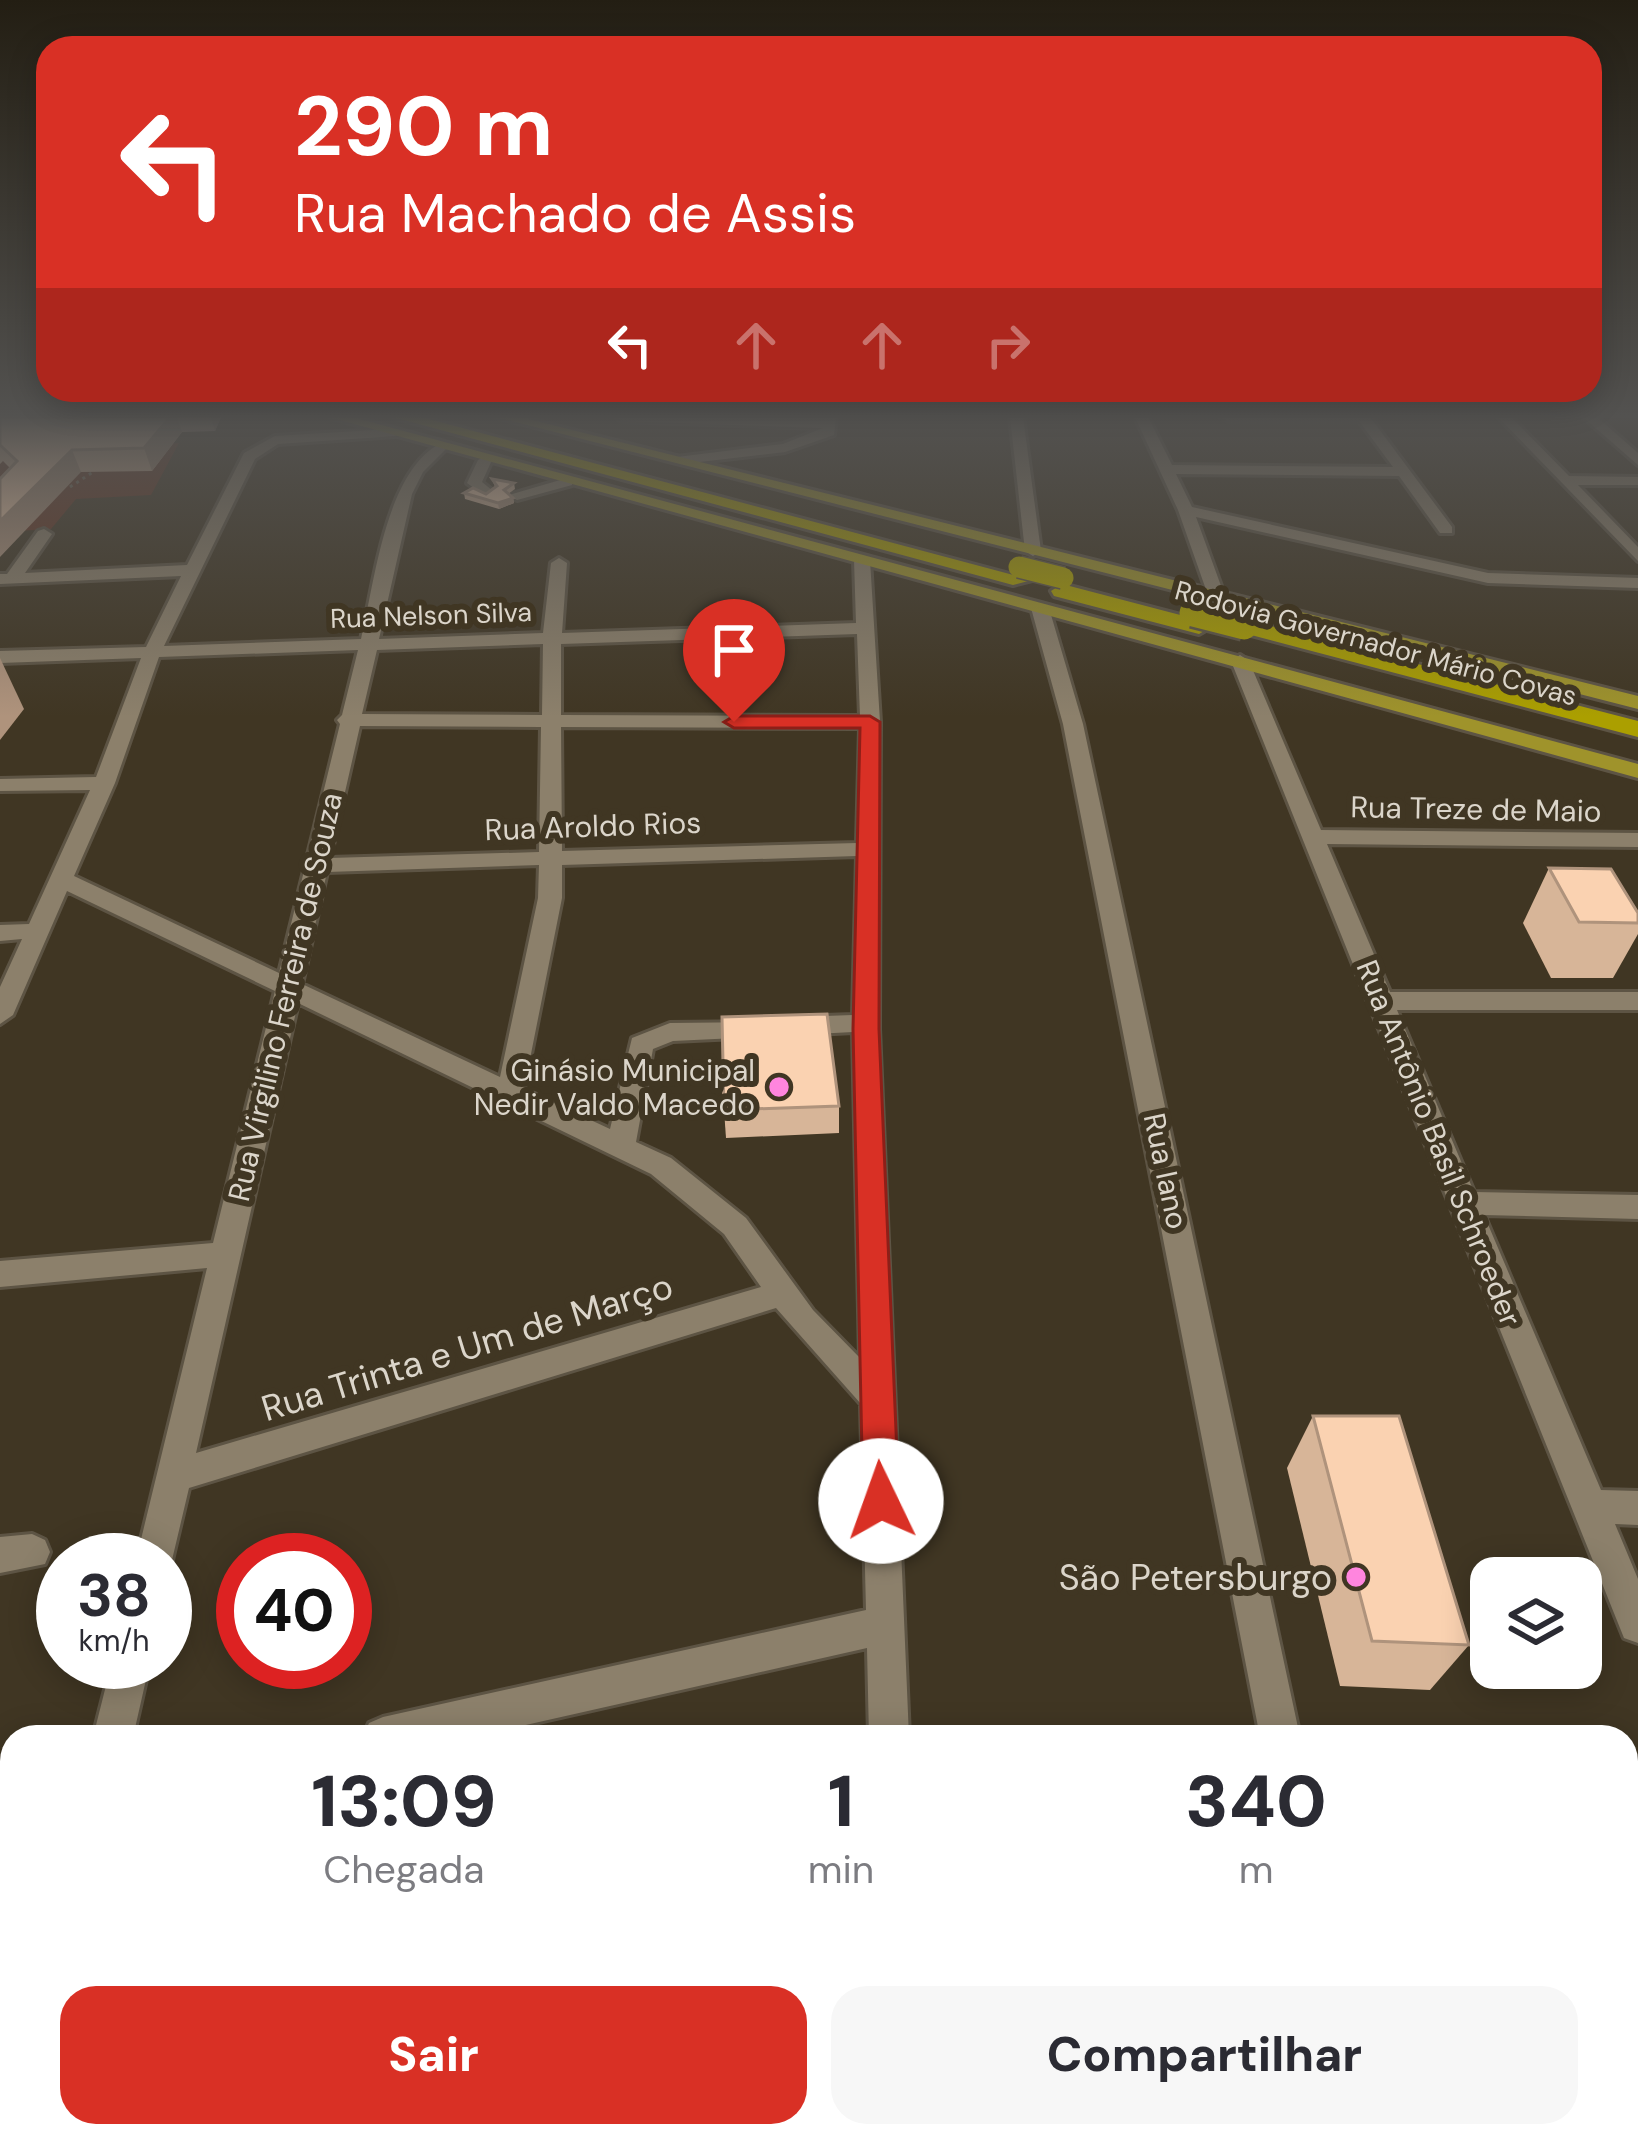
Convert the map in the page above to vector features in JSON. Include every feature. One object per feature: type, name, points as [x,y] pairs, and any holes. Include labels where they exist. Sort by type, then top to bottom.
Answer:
[{"type":"highway","points":[[761,517],[811,525]]},
{"type":"highway","name":"Rodovia Governador Mário Covas","points":[[779,517],[1042,580]]},
{"type":"highway","name":"Rodovia Governador Mário Covas","points":[[814,517],[1228,629],[1638,729]]},
{"type":"highway","name":"Rodovia Governador Mário Covas","points":[[1228,629],[1636,765]]},
{"type":"main road","points":[[701,517],[862,560],[1042,580]]},
{"type":"main road","points":[[877,517],[1042,580],[1228,629],[1638,704]]},
{"type":"street","points":[[0,1015],[104,783],[152,652],[220,517]]},
{"type":"street","name":"Rua Virgilino Ferreira de Souza","points":[[160,1533],[347,721],[399,517]]},
{"type":"street","name":"Rua Iano","points":[[1032,517],[1278,1725]]},
{"type":"street","name":"Rua Antônio Basil Schroeder","points":[[1189,517],[1228,629],[1638,1624]]},
{"type":"street","points":[[1218,517],[1488,578],[1638,583]]},
{"type":"street","points":[[1437,517],[1446,530]]},
{"type":"street","points":[[1601,517],[1638,556]]},
{"type":"street","points":[[6,579],[44,534]]},
{"type":"street","points":[[862,560],[870,722],[866,1023],[890,1725]]},
{"type":"street","points":[[510,1093],[547,918],[552,638],[560,563]]},
{"type":"street","points":[[6,579],[194,570]]},
{"type":"street","name":"Rua Nelson Silva","points":[[0,657],[863,628]]},
{"type":"street","points":[[347,721],[870,722]]},
{"type":"street","points":[[0,785],[104,783]]},
{"type":"street","name":"Rua Treze de Maio","points":[[1313,837],[1638,840]]},
{"type":"street","name":"Rua Aroldo Rios","points":[[317,865],[870,849]]},
{"type":"street","points":[[61,879],[661,1166],[711,1202],[783,1293],[876,1397]]},
{"type":"street","points":[[0,933],[38,931]]},
{"type":"street","points":[[1381,1001],[1638,1001]]},
{"type":"street","points":[[621,1146],[641,1045],[652,1036],[866,1023]]},
{"type":"street","points":[[1464,1203],[1638,1207]]},
{"type":"street","points":[[0,1274],[226,1254]]},
{"type":"street","name":"Rua Trinta e Um de Março","points":[[174,1476],[783,1293]]},
{"type":"street","points":[[1590,1507],[1638,1508]]},
{"type":"street","points":[[437,1725],[887,1624]]},
{"type":"street","points":[[116,1725],[124,1689]]},
{"type":"shaded area","points":[[0,517],[61,517],[51,529],[0,532]]},
{"type":"building","points":[[1549,868],[1611,869],[1638,913],[1638,923],[1579,922]]},
{"type":"building","name":"Ginásio Municipal Nedir Valdo Macedo","points":[[827,1014],[839,1106],[724,1110],[722,1017]]},
{"type":"building","points":[[1313,1416],[1399,1416],[1469,1645],[1372,1641]]},
{"type":"place","name":"Ginásio Municipal Nedir Valdo Macedo","points":[[779,1087]]},
{"type":"place","name":"São Petersburgo","points":[[1356,1577]]},
{"type":"route","points":[[734,722],[870,722],[866,1029],[871,1057],[881,1501]]}]
